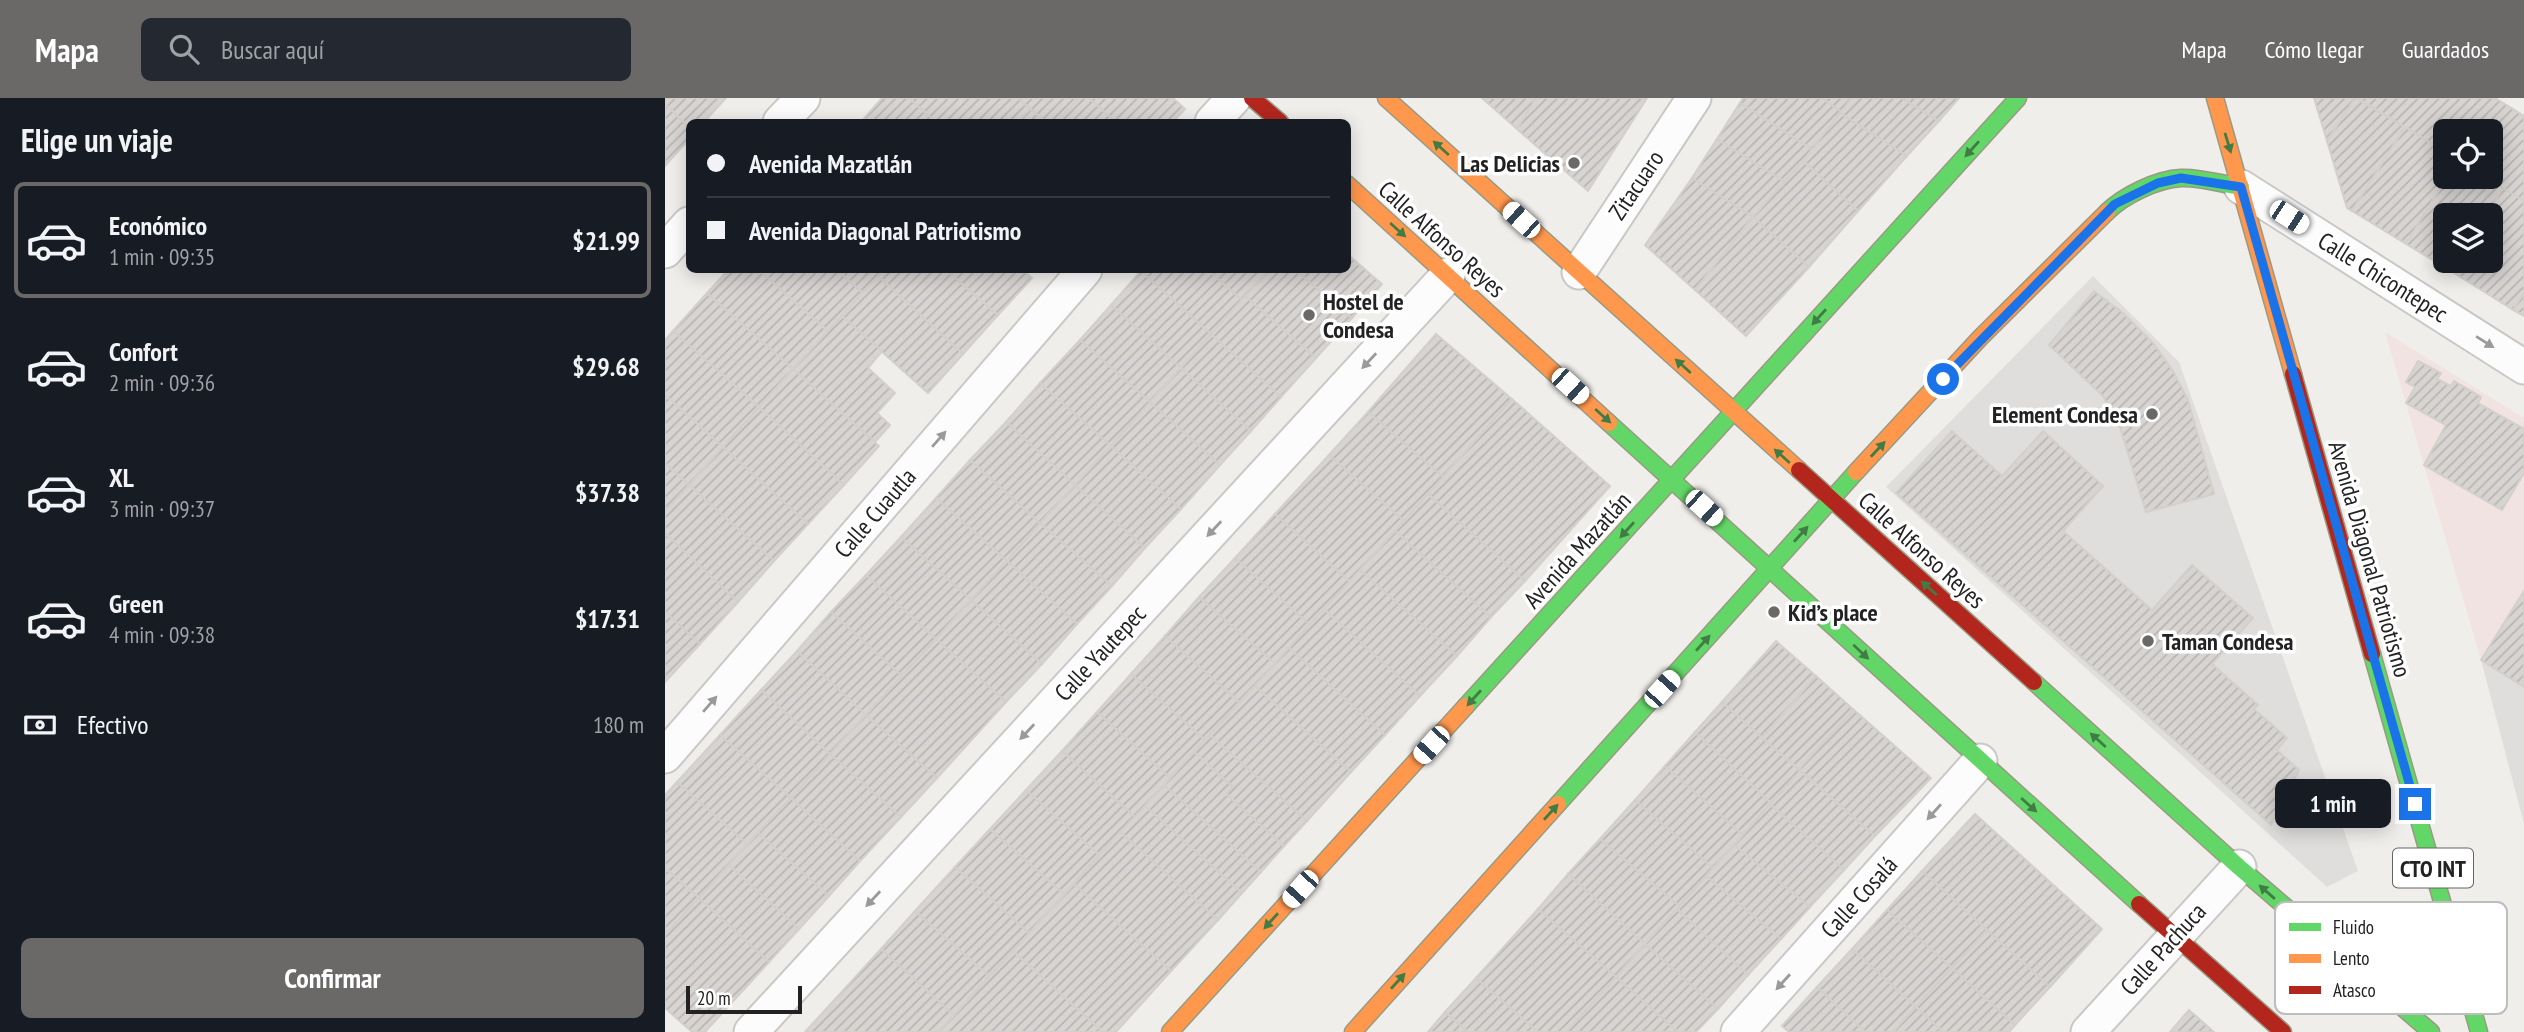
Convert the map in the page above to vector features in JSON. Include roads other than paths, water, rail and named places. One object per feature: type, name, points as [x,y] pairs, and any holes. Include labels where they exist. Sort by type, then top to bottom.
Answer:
[{"type":"main road","points":[[1252,98],[1276,119]]},
{"type":"main road","name":"Calle Alfonso Reyes","points":[[1386,98],[2280,902]]},
{"type":"main road","name":"Avenida Mazatlán","points":[[1170,1032],[2018,98]]},
{"type":"main road","name":"Avenida Diagonal Patriotismo","points":[[2215,98],[2442,902]]},
{"type":"main road","points":[[1353,1032],[1831,499],[1980,338],[2115,204],[2158,183],[2181,178],[2241,187]]},
{"type":"main road","name":"Calle Alfonso Reyes","points":[[1351,188],[1980,761],[2283,1032]]},
{"type":"main road","name":"Calle Alfonso Reyes","points":[[2410,1014],[2431,1032]]},
{"type":"main road","name":"Avenida Diagonal Patriotismo","points":[[2474,1014],[2479,1032]]},
{"type":"street","points":[[784,119],[803,98]]},
{"type":"street","points":[[1215,119],[1234,98]]},
{"type":"street","name":"Zitacuaro","points":[[1579,272],[1694,98]]},
{"type":"street","name":"Calle Chicontepec","points":[[2241,187],[2524,367]]},
{"type":"street","points":[[665,251],[686,226]]},
{"type":"street","name":"Calle Cuautla","points":[[665,756],[1082,273]]},
{"type":"street","name":"Calle Yautepec","points":[[751,1032],[1448,275]]},
{"type":"street","name":"Calle Cosalá","points":[[1738,1032],[1980,761]]},
{"type":"street","name":"Calle Pachuca","points":[[2088,1032],[2239,867]]},
{"type":"place","name":"Las Delicias","points":[[1574,163]]},
{"type":"place","name":"Hostel de Condesa","points":[[1309,315]]},
{"type":"place","name":"Element Condesa","points":[[2152,414]]},
{"type":"place","name":"Kid’s place","points":[[1774,612]]},
{"type":"place","name":"Taman Condesa","points":[[2148,641]]}]
